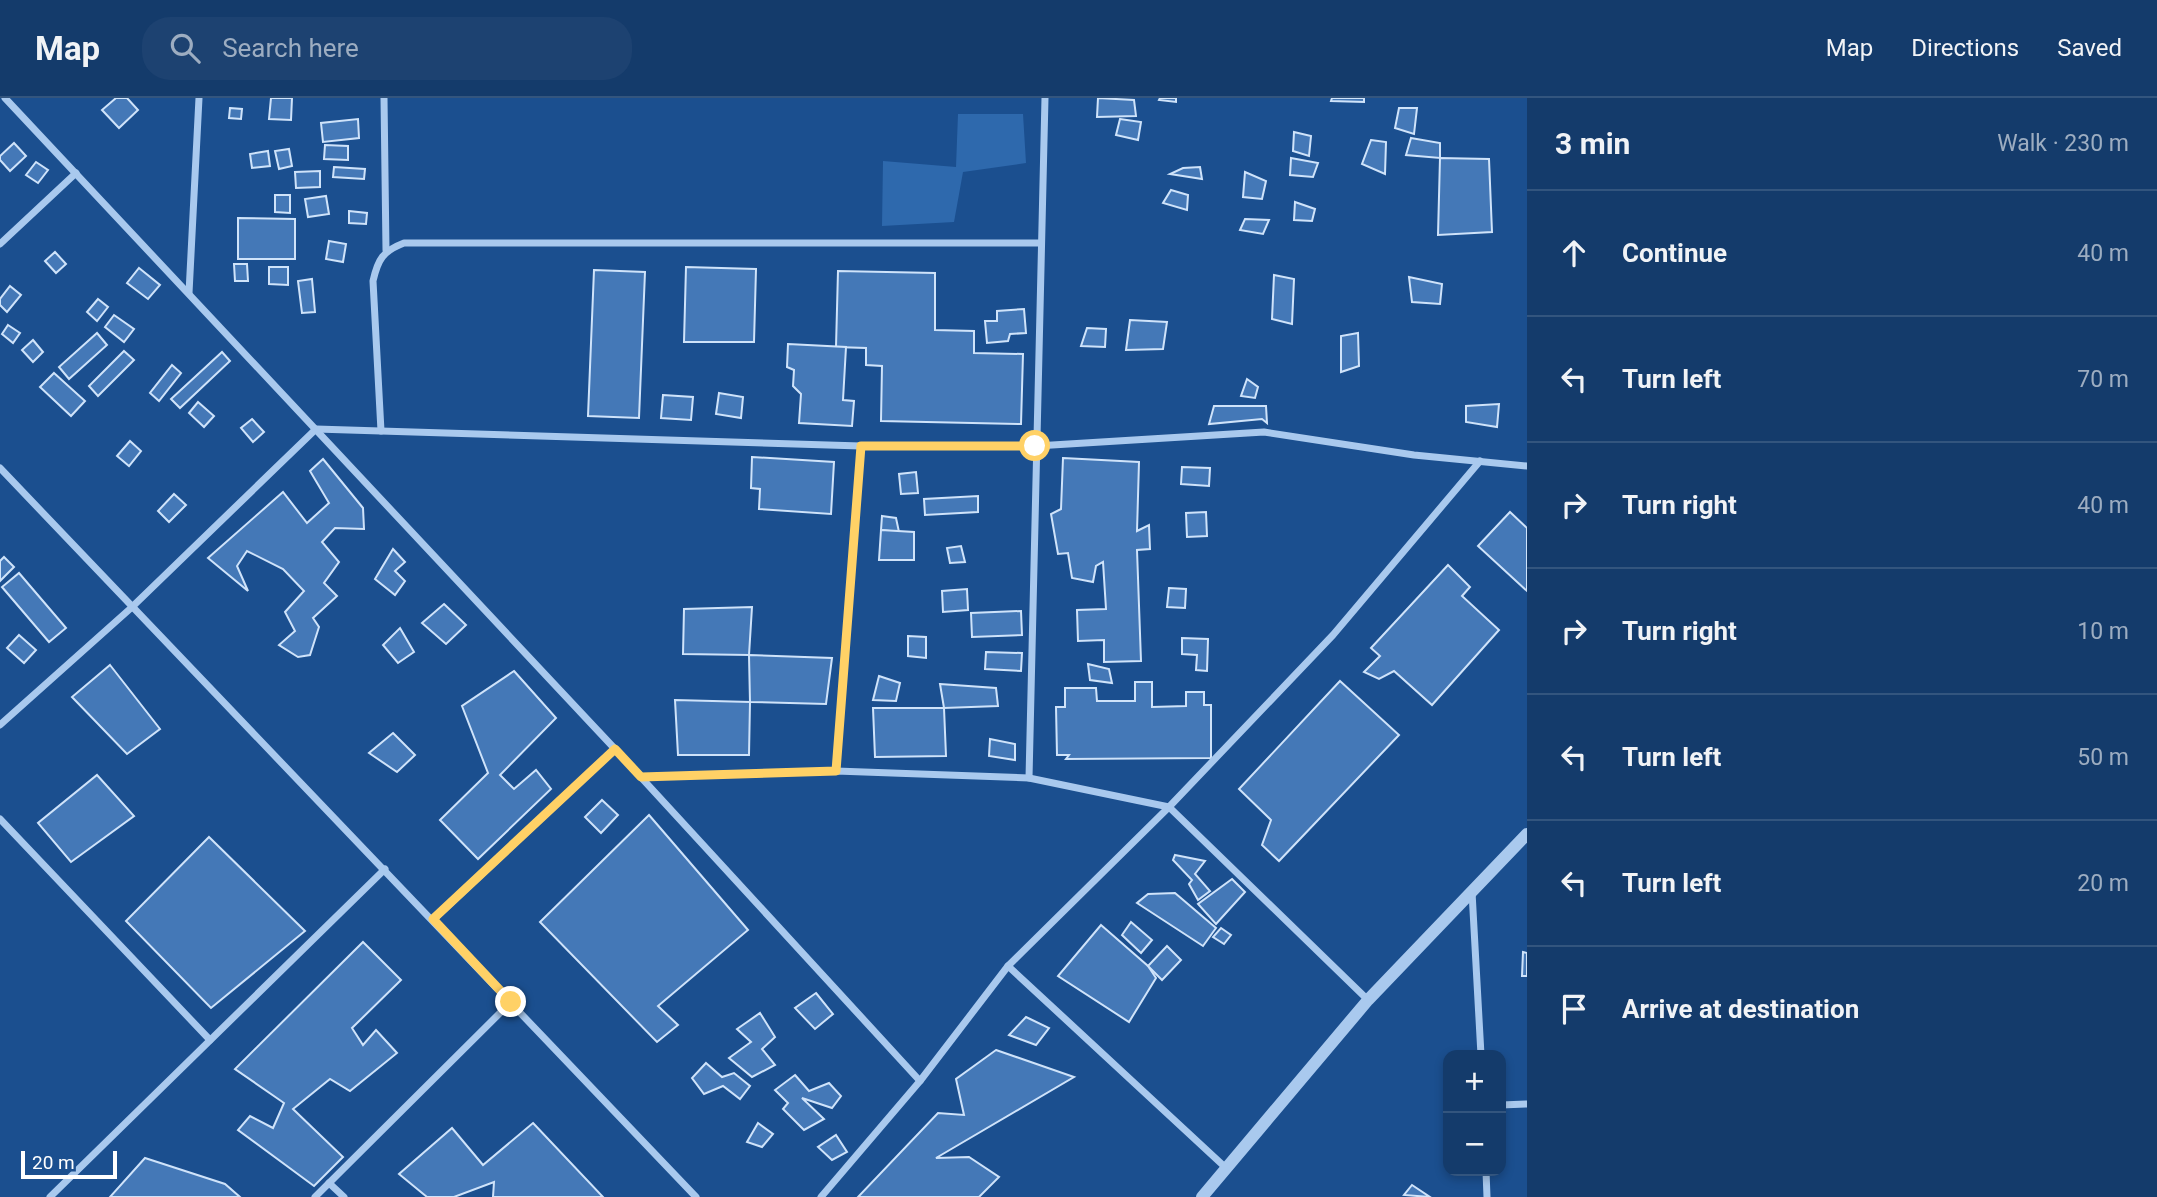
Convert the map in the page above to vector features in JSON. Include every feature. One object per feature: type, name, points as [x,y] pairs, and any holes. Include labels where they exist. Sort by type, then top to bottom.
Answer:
[{"type":"street","points":[[5,98],[615,749],[920,1081]]},
{"type":"street","points":[[189,293],[198,98]]},
{"type":"street","points":[[384,98],[386,250]]},
{"type":"street","points":[[1029,778],[1045,98]]},
{"type":"street","points":[[0,244],[76,173]]},
{"type":"street","points":[[381,431],[373,281],[377,261],[386,250],[404,243],[1041,243]]},
{"type":"street","points":[[0,725],[131,608],[316,429],[861,446],[1035,446],[1264,432],[1415,455],[1527,466]]},
{"type":"street","points":[[836,771],[861,446]]},
{"type":"street","points":[[821,1197],[920,1081],[1008,966],[1169,807],[1333,635],[1480,461]]},
{"type":"street","points":[[0,468],[696,1197]]},
{"type":"street","points":[[433,919],[615,749]]},
{"type":"street","points":[[641,777],[836,771],[1029,778],[1169,807],[1368,1000]]},
{"type":"street","points":[[0,819],[211,1040]]},
{"type":"street","points":[[1202,1197],[1368,1000],[1527,834]]},
{"type":"street","points":[[50,1197],[385,869]]},
{"type":"street","points":[[1472,890],[1481,1050]]},
{"type":"street","points":[[1008,966],[1226,1168]]},
{"type":"street","points":[[315,1197],[511,1002]]},
{"type":"street","points":[[1506,1105],[1527,1104]]},
{"type":"street","points":[[1486,1176],[1487,1197]]},
{"type":"street","points":[[329,1183],[344,1197]]},
{"type":"shaded area","points":[[958,114],[1023,114],[1026,163],[963,172],[954,222],[882,226],[883,161],[956,167]]},
{"type":"building","points":[[116,98],[127,98],[138,110],[119,128],[102,110]]},
{"type":"building","points":[[271,98],[292,98],[291,120],[269,119]]},
{"type":"building","points":[[1098,98],[1134,100],[1136,116],[1097,117]]},
{"type":"building","points":[[1176,98],[1176,102],[1159,100]]},
{"type":"building","points":[[1332,98],[1364,98],[1364,102],[1331,101]]},
{"type":"building","points":[[230,108],[242,109],[241,119],[229,118]]},
{"type":"building","points":[[1399,108],[1417,108],[1414,134],[1395,128]]},
{"type":"building","points":[[358,119],[359,138],[323,142],[321,123]]},
{"type":"building","points":[[1120,119],[1141,122],[1138,140],[1116,135]]},
{"type":"building","points":[[1294,132],[1311,136],[1309,156],[1293,151]]},
{"type":"building","points":[[1411,138],[1440,143],[1440,158],[1406,155]]},
{"type":"building","points":[[1371,140],[1386,142],[1385,174],[1362,164]]},
{"type":"building","points":[[14,143],[26,156],[10,171],[0,160],[0,156]]},
{"type":"building","points":[[325,145],[348,146],[348,160],[324,159]]},
{"type":"building","points":[[289,149],[292,166],[279,169],[275,151]]},
{"type":"building","points":[[268,151],[270,166],[252,168],[250,154]]},
{"type":"building","points":[[1291,158],[1318,163],[1313,177],[1290,175]]},
{"type":"building","points":[[1440,158],[1489,159],[1492,232],[1438,235]]},
{"type":"building","points":[[36,162],[48,170],[38,183],[26,175]]},
{"type":"building","points":[[334,167],[365,169],[364,179],[333,177]]},
{"type":"building","points":[[1200,167],[1202,179],[1170,174],[1183,168]]},
{"type":"building","points":[[320,171],[320,187],[296,188],[295,172]]},
{"type":"building","points":[[1245,172],[1266,181],[1262,199],[1243,197]]},
{"type":"building","points":[[1171,190],[1188,195],[1187,210],[1163,203]]},
{"type":"building","points":[[275,195],[290,195],[290,213],[275,212]]},
{"type":"building","points":[[326,196],[329,214],[308,217],[305,199]]},
{"type":"building","points":[[1295,202],[1315,209],[1312,221],[1294,220]]},
{"type":"building","points":[[349,211],[367,213],[366,224],[349,223]]},
{"type":"building","points":[[238,218],[295,219],[295,259],[238,259]]},
{"type":"building","points":[[1245,219],[1269,220],[1263,234],[1240,230]]},
{"type":"building","points":[[329,241],[346,244],[343,262],[326,259]]},
{"type":"building","points":[[55,252],[66,264],[56,273],[45,261]]},
{"type":"building","points":[[234,264],[247,264],[248,281],[235,281]]},
{"type":"building","points":[[269,267],[288,267],[288,285],[269,284]]},
{"type":"building","points":[[686,267],[756,269],[754,342],[684,342]]},
{"type":"building","points":[[139,268],[160,285],[148,299],[127,283]]},
{"type":"building","points":[[594,270],[645,272],[639,418],[588,416]]},
{"type":"building","points":[[838,271],[935,273],[935,330],[974,331],[974,353],[1023,354],[1021,424],[881,421],[882,366],[866,365],[866,348],[836,347]]},
{"type":"building","points":[[1274,275],[1294,279],[1292,324],[1272,319]]},
{"type":"building","points":[[1409,277],[1442,284],[1440,304],[1412,302]]},
{"type":"building","points":[[312,279],[315,312],[302,313],[298,281]]},
{"type":"building","points":[[10,286],[21,295],[7,312],[0,305],[0,299]]},
{"type":"building","points":[[98,299],[108,307],[97,321],[87,312]]},
{"type":"building","points":[[1024,309],[1026,333],[1010,334],[1008,341],[987,343],[985,321],[997,321],[997,311]]},
{"type":"building","points":[[114,315],[134,329],[124,342],[105,327]]},
{"type":"building","points":[[1130,320],[1167,322],[1163,349],[1126,350]]},
{"type":"building","points":[[8,325],[20,333],[13,343],[2,334]]},
{"type":"building","points":[[1087,328],[1106,329],[1105,347],[1081,346]]},
{"type":"building","points":[[97,333],[107,345],[69,379],[59,367]]},
{"type":"building","points":[[1358,333],[1359,366],[1341,372],[1341,336]]},
{"type":"building","points":[[33,340],[43,352],[33,362],[22,350]]},
{"type":"building","points":[[788,344],[846,347],[843,400],[854,401],[852,426],[799,423],[801,394],[793,386],[794,370],[787,367]]},
{"type":"building","points":[[124,351],[134,360],[98,396],[89,386]]},
{"type":"building","points":[[222,352],[230,361],[180,408],[171,399]]},
{"type":"building","points":[[172,365],[181,373],[159,401],[150,393]]},
{"type":"building","points":[[54,373],[85,401],[71,416],[40,387]]},
{"type":"building","points":[[1247,379],[1258,387],[1255,398],[1241,396]]},
{"type":"building","points":[[719,393],[743,397],[741,418],[716,414]]},
{"type":"building","points":[[663,395],[693,397],[691,420],[661,418]]},
{"type":"building","points":[[198,402],[214,416],[204,427],[189,413]]},
{"type":"building","points":[[1499,404],[1497,427],[1466,422],[1466,406]]},
{"type":"building","points":[[1214,406],[1266,406],[1267,423],[1262,419],[1209,424]]},
{"type":"building","points":[[252,419],[264,432],[253,442],[241,428]]},
{"type":"building","points":[[130,441],[141,451],[129,466],[117,456]]},
{"type":"building","points":[[752,457],[834,462],[831,514],[759,509],[760,489],[751,488]]},
{"type":"building","points":[[1063,458],[1139,462],[1137,531],[1149,525],[1150,549],[1137,550],[1141,661],[1104,662],[1104,640],[1078,641],[1077,610],[1106,609],[1103,562],[1096,566],[1093,582],[1072,578],[1068,553],[1058,554],[1051,514],[1061,509]]},
{"type":"building","points":[[323,459],[363,508],[364,529],[335,528],[322,542],[339,562],[324,583],[337,596],[313,618],[319,627],[310,655],[298,657],[279,645],[295,631],[285,612],[304,591],[283,569],[247,551],[237,566],[248,591],[208,558],[283,492],[307,523],[329,503],[310,471]]},
{"type":"building","points":[[1182,467],[1210,468],[1209,486],[1181,484]]},
{"type":"building","points":[[916,472],[918,493],[901,494],[899,474]]},
{"type":"building","points":[[174,494],[186,505],[169,522],[158,511]]},
{"type":"building","points":[[978,496],[978,512],[925,515],[924,499]]},
{"type":"building","points":[[1206,512],[1207,536],[1187,537],[1186,513]]},
{"type":"building","points":[[1510,512],[1527,528],[1527,591],[1478,546]]},
{"type":"building","points":[[882,516],[896,518],[899,532],[881,530]]},
{"type":"building","points":[[881,530],[914,532],[914,560],[879,560]]},
{"type":"building","points":[[961,546],[965,562],[950,563],[947,548]]},
{"type":"building","points":[[393,549],[405,562],[395,571],[405,581],[395,595],[375,579]]},
{"type":"building","points":[[4,557],[14,567],[0,581],[0,561]]},
{"type":"building","points":[[1448,565],[1470,587],[1462,596],[1499,630],[1432,705],[1394,671],[1379,679],[1364,672],[1380,656],[1371,648]]},
{"type":"building","points":[[19,573],[66,628],[49,642],[2,587]]},
{"type":"building","points":[[1169,588],[1186,589],[1185,608],[1167,607]]},
{"type":"building","points":[[967,589],[968,610],[943,612],[942,591]]},
{"type":"building","points":[[444,604],[466,625],[446,644],[422,623]]},
{"type":"building","points":[[752,607],[749,655],[683,654],[684,609]]},
{"type":"building","points":[[1021,611],[1022,635],[972,637],[971,613]]},
{"type":"building","points":[[400,628],[414,652],[398,663],[383,645]]},
{"type":"building","points":[[19,635],[36,650],[24,663],[7,648]]},
{"type":"building","points":[[908,636],[926,637],[926,658],[908,656]]},
{"type":"building","points":[[1182,638],[1208,639],[1207,671],[1196,670],[1197,655],[1182,654]]},
{"type":"building","points":[[986,652],[1022,653],[1021,671],[985,669]]},
{"type":"building","points":[[749,655],[832,658],[826,704],[750,702]]},
{"type":"building","points":[[1088,664],[1109,669],[1112,683],[1090,680]]},
{"type":"building","points":[[110,665],[160,729],[127,754],[72,697]]},
{"type":"building","points":[[514,671],[556,718],[500,775],[514,789],[536,770],[551,789],[478,859],[440,820],[488,773],[462,706]]},
{"type":"building","points":[[879,676],[900,683],[896,701],[873,700]]},
{"type":"building","points":[[1340,681],[1399,735],[1279,861],[1262,845],[1271,820],[1239,789]]},
{"type":"building","points":[[1135,682],[1152,682],[1152,707],[1186,706],[1186,692],[1204,692],[1204,705],[1211,705],[1211,758],[1066,759],[1069,755],[1057,755],[1056,707],[1065,707],[1065,688],[1096,688],[1097,701],[1135,701]]},
{"type":"building","points":[[940,684],[996,688],[998,706],[944,708]]},
{"type":"building","points":[[675,700],[750,702],[749,755],[678,755]]},
{"type":"building","points":[[873,708],[944,708],[946,756],[875,757]]},
{"type":"building","points":[[393,733],[415,755],[397,772],[369,753]]},
{"type":"building","points":[[990,739],[1015,744],[1015,760],[989,756]]},
{"type":"building","points":[[97,775],[134,816],[71,862],[38,823]]},
{"type":"building","points":[[602,800],[618,815],[601,833],[585,817]]},
{"type":"building","points":[[649,815],[748,930],[658,1006],[678,1025],[657,1042],[540,922]]},
{"type":"building","points":[[209,837],[305,931],[211,1008],[126,921]]},
{"type":"building","points":[[1175,855],[1205,861],[1195,874],[1210,891],[1198,900],[1189,884],[1192,880],[1173,860]]},
{"type":"building","points":[[1232,879],[1245,892],[1216,924],[1198,904]]},
{"type":"building","points":[[1175,893],[1216,928],[1203,946],[1137,903],[1148,894]]},
{"type":"building","points":[[1131,922],[1152,940],[1141,953],[1122,935]]},
{"type":"building","points":[[1101,925],[1148,966],[1156,978],[1129,1022],[1058,976]]},
{"type":"building","points":[[1221,928],[1231,935],[1224,944],[1213,937]]},
{"type":"building","points":[[363,942],[401,980],[352,1028],[363,1045],[376,1030],[397,1053],[350,1091],[330,1079],[293,1109],[343,1157],[314,1186],[238,1130],[250,1116],[273,1128],[284,1103],[235,1069]]},
{"type":"building","points":[[1167,946],[1181,960],[1162,980],[1148,966]]},
{"type":"building","points":[[1523,952],[1527,953],[1527,976],[1522,976]]},
{"type":"building","points":[[816,993],[833,1014],[815,1029],[795,1008]]},
{"type":"building","points":[[760,1013],[775,1037],[762,1049],[775,1065],[752,1077],[729,1058],[751,1042],[737,1029]]},
{"type":"building","points":[[1026,1017],[1049,1028],[1036,1045],[1009,1035]]},
{"type":"building","points":[[996,1050],[1074,1077],[936,1158],[969,1157],[999,1177],[979,1197],[858,1197],[938,1113],[964,1115],[956,1079]]},
{"type":"building","points":[[706,1063],[722,1077],[734,1073],[750,1086],[740,1099],[723,1086],[704,1094],[692,1078]]},
{"type":"building","points":[[795,1075],[809,1091],[829,1083],[841,1096],[832,1108],[802,1098],[824,1119],[804,1130],[783,1109],[788,1103],[775,1090]]},
{"type":"building","points":[[533,1123],[603,1197],[493,1197],[494,1182],[454,1197],[427,1197],[399,1174],[452,1128],[483,1165]]},
{"type":"building","points":[[758,1123],[773,1134],[762,1147],[747,1142]]},
{"type":"building","points":[[836,1135],[847,1152],[832,1160],[818,1147]]},
{"type":"building","points":[[145,1158],[225,1184],[240,1197],[110,1197]]},
{"type":"building","points":[[1412,1185],[1430,1197],[1404,1195]]},
{"type":"route","points":[[511,1002],[433,919],[615,749],[641,777],[836,771],[861,446],[1035,446]]}]
